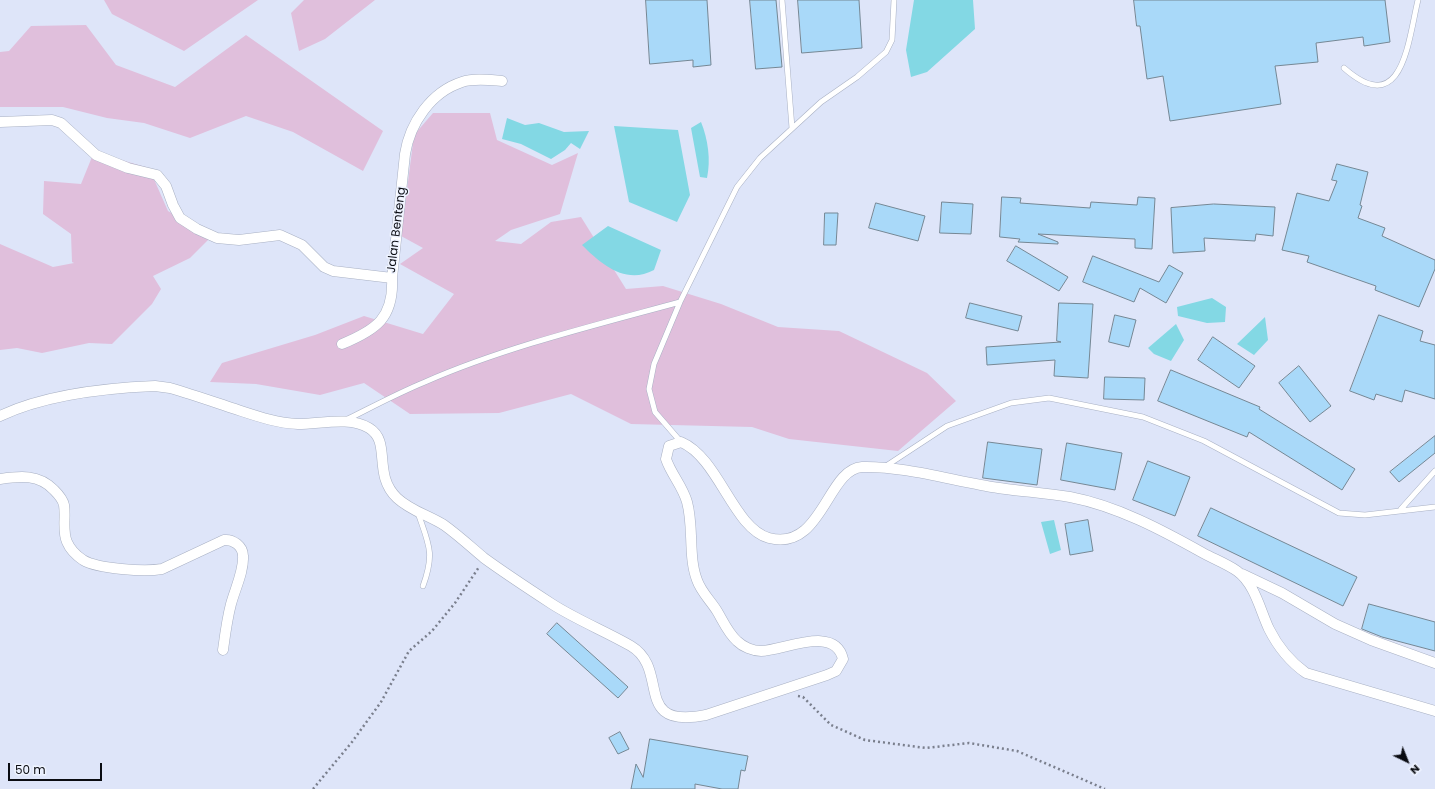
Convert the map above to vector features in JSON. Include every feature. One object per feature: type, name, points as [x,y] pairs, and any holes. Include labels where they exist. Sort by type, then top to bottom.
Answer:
[{"type":"street","name":"Jalan Benteng","points":[[0,122],[57,121],[96,155],[128,168],[157,175],[166,186],[173,205],[180,218],[197,229],[217,238],[239,240],[280,235],[302,246],[324,267],[333,271],[392,278],[407,139],[414,124],[426,108],[444,89],[463,81],[480,79],[502,81]]},
{"type":"street","points":[[342,344],[362,336],[374,328],[385,316],[390,305],[392,278]]},
{"type":"street","points":[[0,416],[35,403],[63,396],[155,386],[170,388],[282,422],[343,422],[358,424],[374,432],[382,447],[382,472],[387,484],[396,497],[418,513],[444,525],[484,558],[578,620],[632,647],[643,655],[649,667],[654,694],[659,706],[668,714],[687,718],[706,715],[836,671],[842,664],[842,655],[838,649],[827,643],[819,641],[798,643],[770,651],[750,650],[742,646],[731,634],[702,590],[695,573],[693,538],[687,503],[666,459],[670,446],[681,442],[694,450],[705,461],[734,505],[752,527],[764,536],[774,539],[796,535],[807,527],[820,513],[839,483],[851,471],[860,467],[884,468],[986,486],[1071,497],[1104,506],[1188,545],[1238,572],[1282,593],[1335,624],[1371,640],[1435,663]]},
{"type":"street","points":[[0,480],[23,476],[41,479],[49,484],[64,504],[64,536],[67,543],[84,561],[106,566],[152,571],[162,570],[224,540],[229,539],[238,545],[242,551],[243,561],[230,607],[222,650]]},
{"type":"street","points":[[1238,572],[1250,586],[1280,647],[1292,663],[1306,673],[1318,678],[1394,697],[1435,711]]},
{"type":"lane","points":[[782,0],[792,128]]},
{"type":"lane","points":[[681,442],[655,412],[649,389],[654,364],[680,302],[737,187],[760,158],[821,102],[857,77],[886,52],[892,40],[894,26],[894,0]]},
{"type":"lane","points":[[1344,68],[1357,80],[1368,85],[1377,86],[1385,84],[1396,76],[1402,64],[1418,0]]},
{"type":"lane","points":[[343,422],[425,382],[460,369],[593,325],[680,302]]},
{"type":"lane","points":[[884,468],[947,426],[1010,403],[1049,398],[1143,417],[1204,441],[1339,513],[1365,515],[1435,507]]},
{"type":"lane","points":[[1401,510],[1435,471]]},
{"type":"lane","points":[[418,513],[430,545],[431,556],[423,586]]},
{"type":"path","points":[[313,789],[352,742],[381,702],[409,651],[432,631],[455,603],[484,558]]},
{"type":"path","points":[[796,696],[803,697],[831,725],[865,740],[926,748],[969,742],[1017,751],[1105,789]]},
{"type":"shaded area","points":[[104,0],[258,0],[184,51],[112,14]]},
{"type":"shaded area","points":[[304,0],[375,0],[325,39],[299,51],[291,13]]},
{"type":"shaded area","points":[[86,25],[116,65],[175,87],[246,35],[383,131],[363,171],[293,132],[246,116],[190,138],[144,123],[107,118],[63,107],[0,107],[0,52],[9,51],[31,26]]},
{"type":"shaded area","points":[[433,113],[490,113],[497,140],[552,165],[578,153],[560,214],[511,230],[495,241],[521,244],[551,222],[581,217],[626,289],[663,286],[721,304],[778,327],[839,331],[927,373],[956,401],[898,451],[789,439],[752,427],[631,424],[571,394],[499,413],[410,414],[364,383],[320,395],[256,384],[210,382],[222,363],[315,335],[364,316],[423,334],[454,294],[400,264],[423,248],[401,236],[414,135]]},
{"type":"shaded area","points":[[94,152],[149,168],[168,211],[212,236],[190,258],[153,276],[161,289],[152,304],[112,344],[89,343],[42,353],[17,348],[0,350],[0,244],[53,267],[74,263],[72,262],[71,234],[43,214],[44,181],[81,184]]},
{"type":"water","points":[[914,0],[973,0],[975,29],[927,72],[911,77],[906,50]]},
{"type":"water","points":[[507,118],[525,125],[539,123],[564,132],[589,131],[580,149],[571,143],[565,150],[551,159],[521,144],[502,139]]},
{"type":"water","points":[[701,122],[708,150],[709,164],[707,178],[700,177],[691,128]]},
{"type":"water","points":[[614,126],[678,130],[690,195],[677,222],[629,202]]},
{"type":"water","points":[[608,226],[661,250],[654,270],[644,274],[634,275],[615,271],[606,266],[582,245]]},
{"type":"water","points":[[1212,298],[1226,307],[1225,322],[1207,323],[1178,316],[1177,307]]},
{"type":"water","points":[[1265,317],[1268,340],[1254,355],[1237,344]]},
{"type":"water","points":[[1176,324],[1184,340],[1171,361],[1154,354],[1148,348]]},
{"type":"water","points":[[1054,520],[1061,550],[1050,554],[1041,522]]},
{"type":"building","points":[[646,0],[707,0],[711,65],[693,67],[693,60],[650,64]]},
{"type":"building","points":[[750,0],[776,0],[782,67],[756,69]]},
{"type":"building","points":[[798,0],[859,0],[862,48],[802,53]]},
{"type":"building","points":[[1134,0],[1385,0],[1390,42],[1364,46],[1363,37],[1316,43],[1318,62],[1275,66],[1281,104],[1170,121],[1163,76],[1147,79],[1140,26],[1137,26]]},
{"type":"building","points":[[1337,164],[1368,172],[1360,205],[1362,206],[1358,218],[1385,228],[1382,236],[1435,260],[1435,269],[1419,307],[1375,290],[1376,286],[1307,262],[1309,256],[1282,250],[1297,193],[1329,201],[1337,181],[1332,180]]},
{"type":"building","points":[[1002,197],[1021,198],[1020,203],[1090,208],[1091,202],[1137,205],[1138,197],[1155,198],[1152,249],[1135,248],[1135,239],[1038,234],[1058,242],[1058,244],[1018,242],[1020,239],[1000,237]]},
{"type":"building","points":[[942,202],[973,204],[971,234],[940,233]]},
{"type":"building","points":[[876,203],[925,216],[918,241],[869,228]]},
{"type":"building","points":[[1214,204],[1275,207],[1273,236],[1256,234],[1255,241],[1204,238],[1205,251],[1173,253],[1171,208]]},
{"type":"building","points":[[825,213],[838,213],[836,245],[824,245]]},
{"type":"building","points":[[1016,246],[1068,277],[1059,291],[1007,261]]},
{"type":"building","points":[[1093,256],[1159,282],[1169,265],[1183,273],[1166,303],[1140,288],[1134,302],[1083,282]]},
{"type":"building","points":[[970,303],[1022,316],[1018,331],[966,318]]},
{"type":"building","points":[[1059,303],[1093,304],[1088,378],[1054,376],[1055,360],[987,365],[986,347],[1061,342],[1057,341]]},
{"type":"building","points":[[1115,315],[1136,320],[1129,347],[1109,342]]},
{"type":"building","points":[[1379,315],[1423,331],[1420,341],[1435,345],[1435,399],[1405,390],[1402,402],[1376,394],[1374,400],[1350,391]]},
{"type":"building","points":[[1213,337],[1255,366],[1239,388],[1198,360]]},
{"type":"building","points":[[1299,366],[1331,406],[1310,422],[1279,383]]},
{"type":"building","points":[[1171,370],[1260,407],[1259,409],[1355,469],[1342,490],[1249,432],[1247,437],[1158,401]]},
{"type":"building","points":[[1105,377],[1145,378],[1144,400],[1104,399]]},
{"type":"building","points":[[1435,436],[1435,453],[1399,482],[1390,472]]},
{"type":"building","points":[[988,442],[1042,449],[1037,485],[983,478]]},
{"type":"building","points":[[1067,443],[1122,453],[1115,490],[1061,480]]},
{"type":"building","points":[[1148,461],[1190,477],[1175,516],[1133,500]]},
{"type":"building","points":[[1211,508],[1357,577],[1343,606],[1198,536]]},
{"type":"building","points":[[1088,520],[1093,551],[1070,555],[1065,524]]},
{"type":"building","points":[[1369,604],[1435,622],[1435,651],[1382,637],[1362,629]]},
{"type":"building","points":[[557,623],[628,687],[618,698],[547,634]]},
{"type":"building","points":[[620,732],[629,749],[618,754],[609,738]]},
{"type":"building","points":[[650,739],[748,756],[745,771],[741,770],[738,789],[722,789],[695,784],[695,789],[631,789],[636,764],[643,777]]}]
